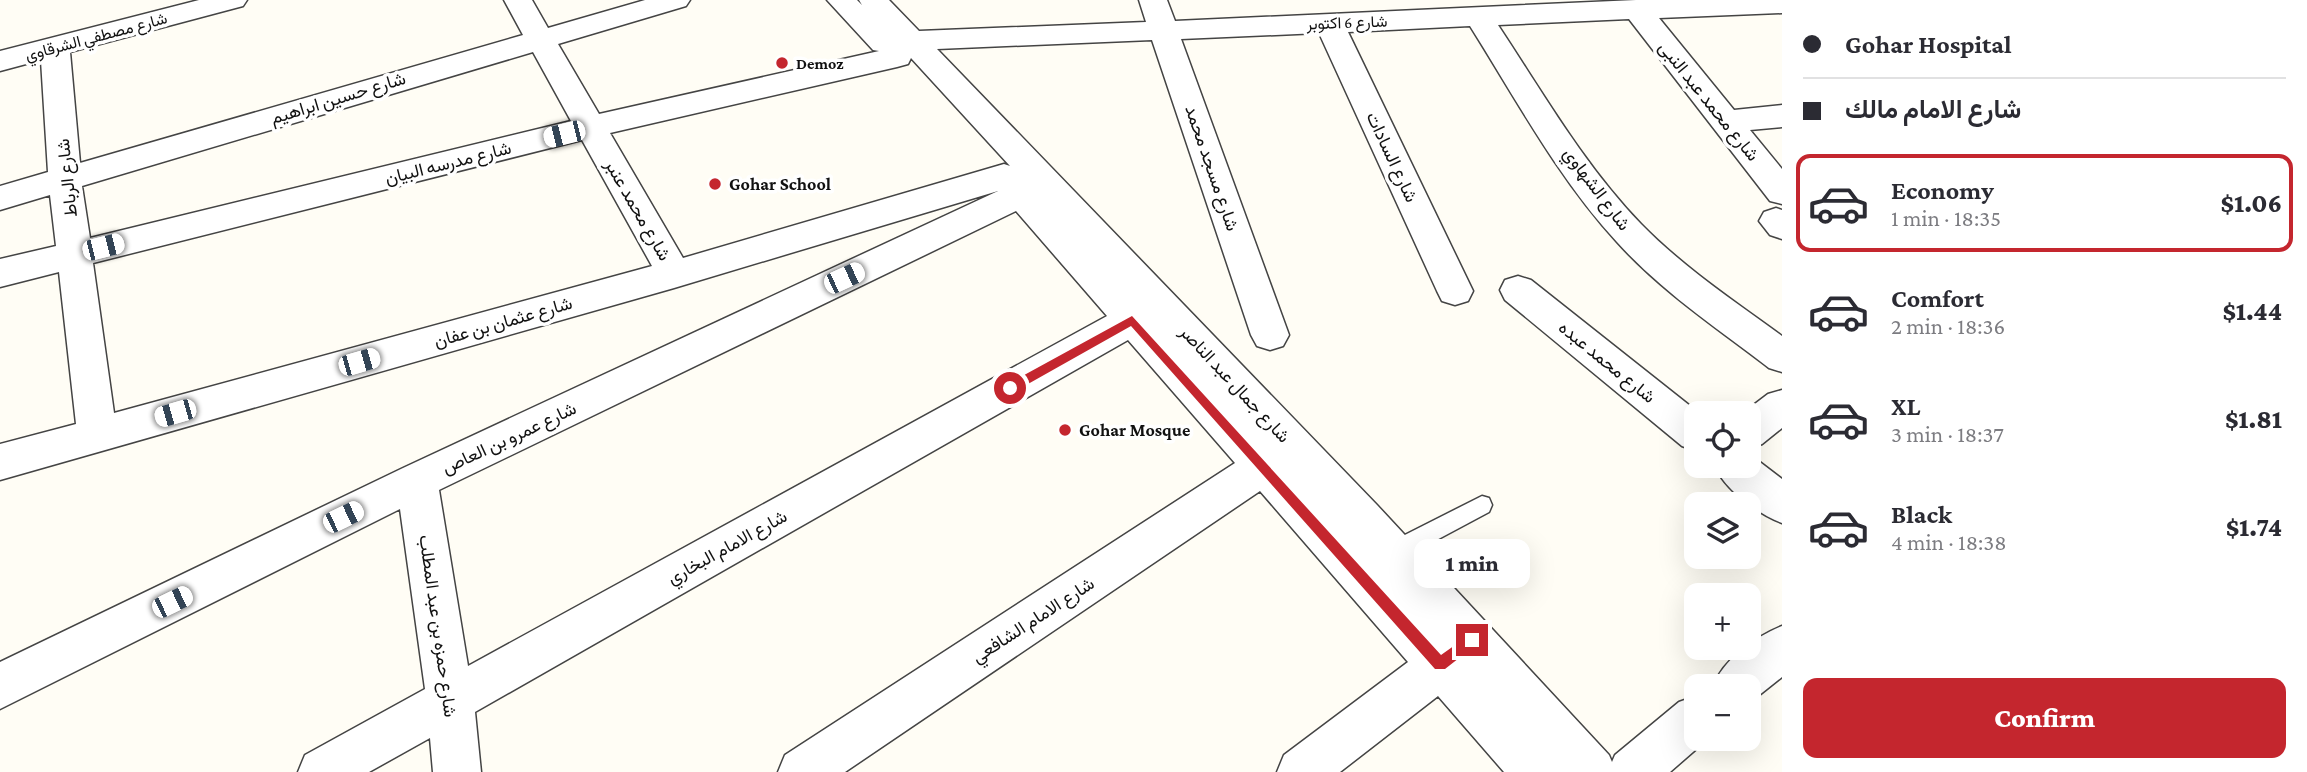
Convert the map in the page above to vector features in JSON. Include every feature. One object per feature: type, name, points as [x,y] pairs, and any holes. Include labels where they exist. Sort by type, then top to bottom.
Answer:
[{"type":"street","name":"شارع مصطفي الشرقاوي","points":[[0,61],[233,0]]},
{"type":"street","name":"شارع محمد عنبر","points":[[518,0],[674,274]]},
{"type":"street","name":"شارع حسين ابراهيم","points":[[0,198],[676,0]]},
{"type":"street","name":"شارع جمال عبد الناصر","points":[[841,0],[904,49],[1393,552],[1536,772]]},
{"type":"street","name":"شارع جمال عبد الناصر","points":[[873,0],[904,49],[1012,186],[1263,467],[1456,652],[1592,772]]},
{"type":"street","name":"شارع 6 اكتوبر","points":[[904,49],[1158,15],[1329,23],[1782,4]]},
{"type":"street","name":"شارع محمد عبد النبى","points":[[1636,9],[1726,122],[1780,213]]},
{"type":"street","name":"شارع مسجد محمد","points":[[1158,15],[1270,335]]},
{"type":"street","name":"شارع الشهاوي","points":[[1478,16],[1600,200],[1622,225],[1667,268],[1782,357]]},
{"type":"street","name":"شارع السادات","points":[[1329,23],[1455,291]]},
{"type":"street","name":"شارع الرباط","points":[[55,46],[65,180],[97,435]]},
{"type":"street","name":"شارع مدرسه البيان","points":[[0,273],[904,49]]},
{"type":"street","points":[[1726,122],[1782,116]]},
{"type":"street","name":"شارع عثمان بن عفان","points":[[0,462],[674,274],[1012,186]]},
{"type":"street","name":"شارع عمرو بن العاص","points":[[0,686],[1012,186]]},
{"type":"street","name":"شارع محمد عبده","points":[[1518,290],[1684,424]]},
{"type":"street","name":"شارع الامام البخاري","points":[[322,772],[1132,320]]},
{"type":"street","points":[[1761,422],[1782,406]]},
{"type":"street","name":"شارع الامام الشافعي","points":[[802,772],[1263,467]]},
{"type":"street","points":[[1750,478],[1782,504]]},
{"type":"street","name":"شارع حمزه بن عبد المطلب","points":[[417,481],[450,701],[457,772]]},
{"type":"street","points":[[1751,674],[1782,648]]},
{"type":"street","points":[[1301,772],[1456,652]]},
{"type":"street","points":[[1632,772],[1684,729]]},
{"type":"lane","points":[[1393,552],[1482,505]]},
{"type":"place","name":"Demoz","points":[[782,63]]},
{"type":"place","name":"Gohar School","points":[[715,184]]},
{"type":"place","name":"Gohar Mosque","points":[[1065,430]]},
{"type":"route","points":[[1010,388],[1132,320],[1440,664],[1472,640]]}]
